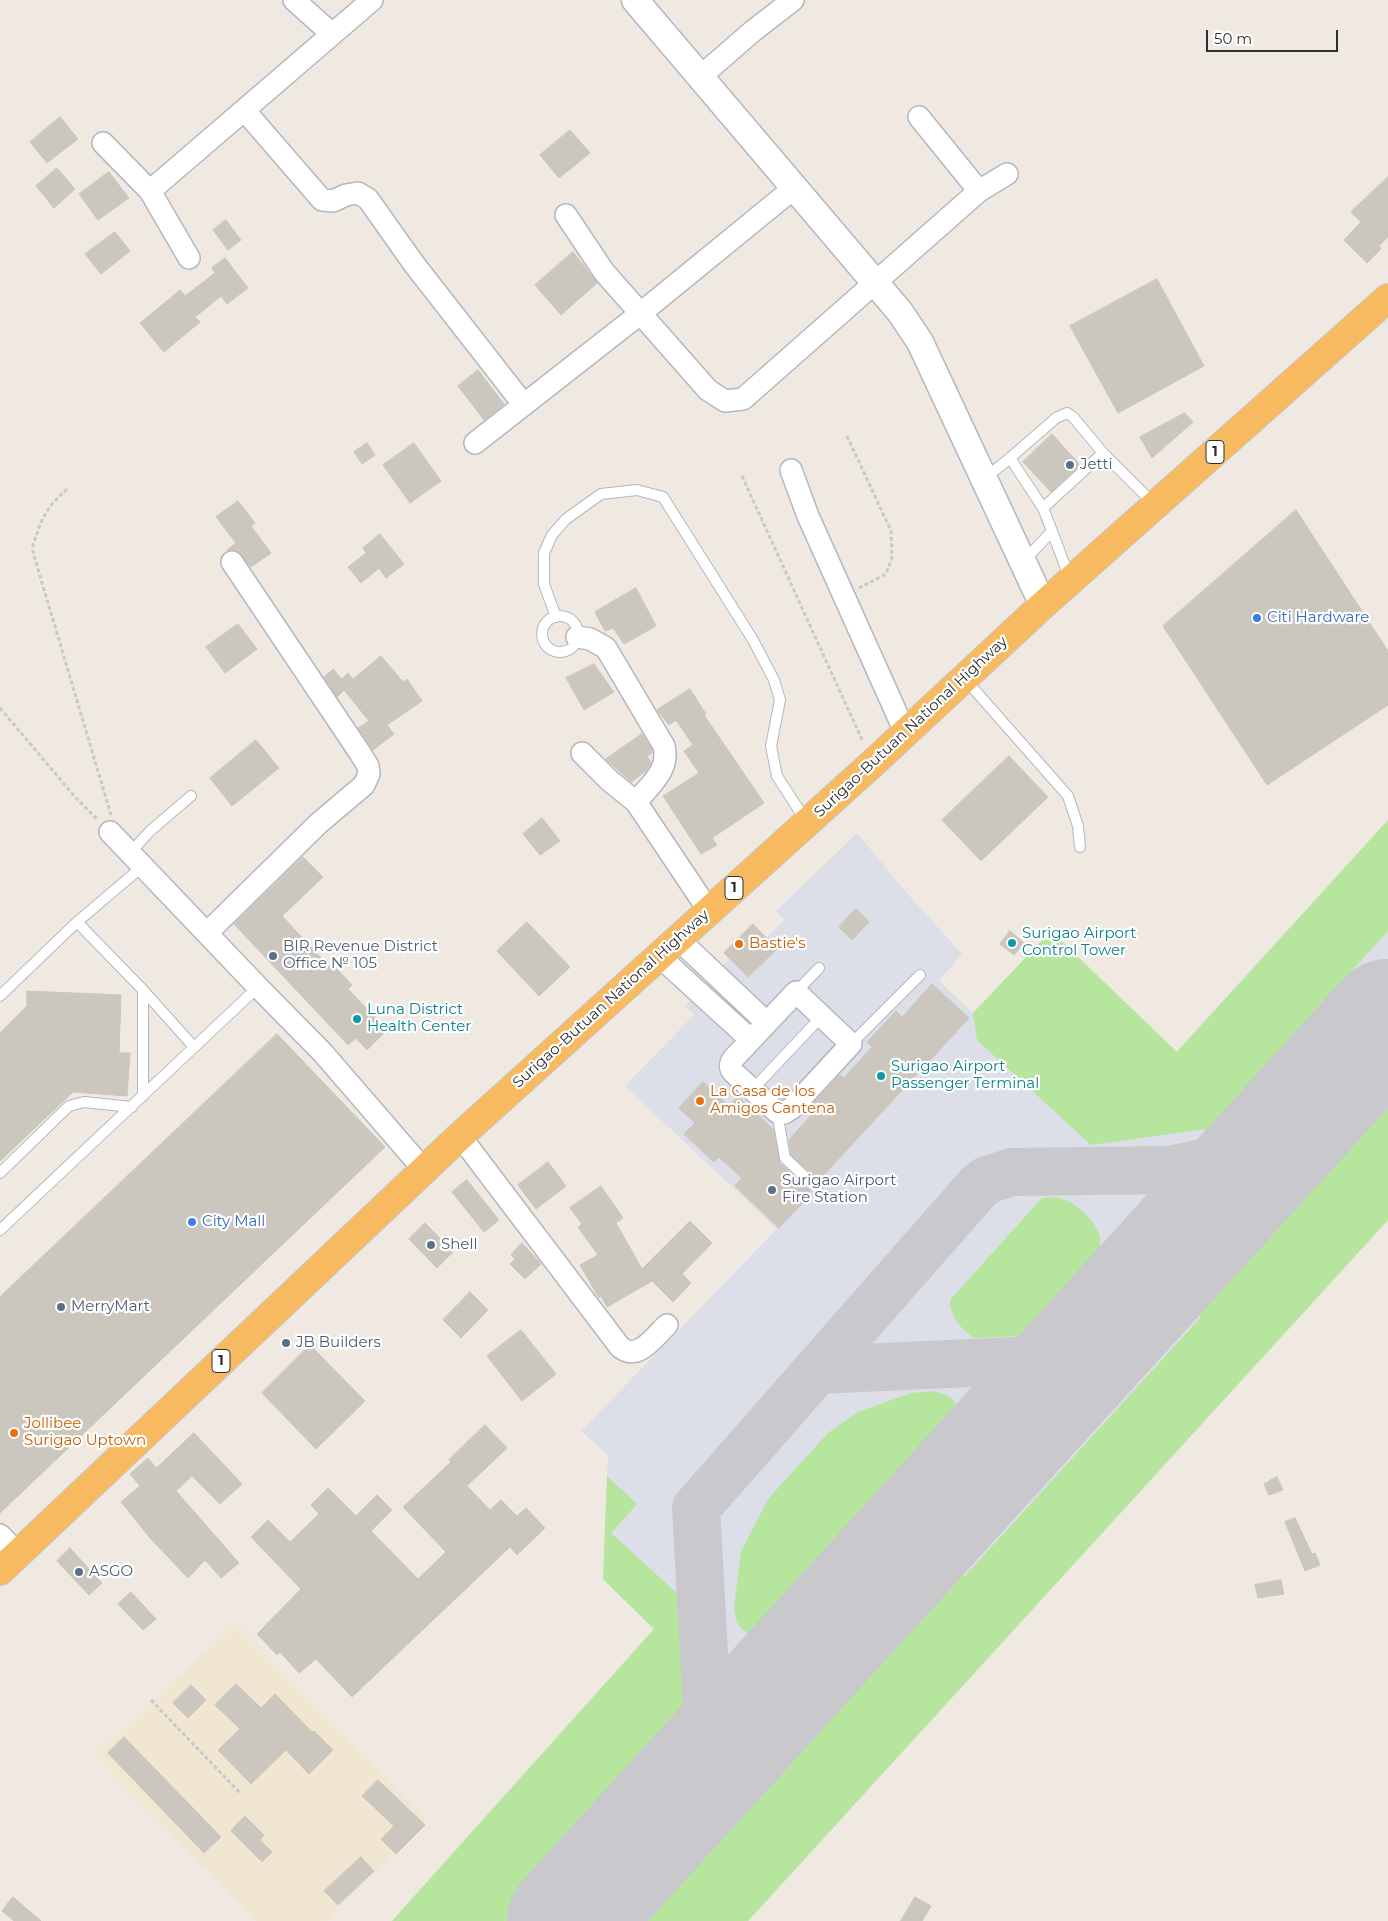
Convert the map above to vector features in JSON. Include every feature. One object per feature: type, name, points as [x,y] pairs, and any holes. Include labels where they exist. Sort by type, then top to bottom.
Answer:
[{"type":"highway","name":"Surigao-Butuan National Highway","points":[[6,1553],[1043,605],[1388,298]]},
{"type":"street","points":[[294,0],[332,34]]},
{"type":"street","points":[[150,191],[372,0]]},
{"type":"street","points":[[635,0],[900,312],[920,342],[1043,605]]},
{"type":"street","points":[[701,76],[793,0]]},
{"type":"street","points":[[245,111],[322,200],[333,200],[358,193],[368,199],[414,264],[524,405]]},
{"type":"street","points":[[919,117],[978,191]]},
{"type":"street","points":[[102,143],[150,191],[189,258]]},
{"type":"street","points":[[566,215],[604,272],[708,390],[725,401],[743,399],[978,191],[1007,174]]},
{"type":"street","points":[[475,443],[642,313],[794,188]]},
{"type":"street","points":[[791,470],[808,516],[905,732]]},
{"type":"street","points":[[207,933],[319,823],[364,785],[369,774],[368,766],[360,753],[232,562]]},
{"type":"street","points":[[577,637],[590,639],[606,648],[664,746],[665,763],[661,771],[636,802]]},
{"type":"street","points":[[582,754],[610,781],[636,802],[709,911]]},
{"type":"street","points":[[126,848],[323,1053],[424,1170]]},
{"type":"street","points":[[668,947],[767,1023]]},
{"type":"street","points":[[668,947],[751,1040]]},
{"type":"street","points":[[796,992],[852,1044],[792,1108],[784,1113],[777,1112],[730,1069],[732,1059],[796,992]]},
{"type":"street","points":[[460,1136],[620,1347],[630,1353],[636,1352],[667,1325]]},
{"type":"lane","points":[[984,478],[1056,418],[1067,414],[1073,417],[1103,453],[1156,506]]},
{"type":"lane","points":[[1043,508],[1103,453]]},
{"type":"lane","points":[[1010,458],[1043,508],[1070,581]]},
{"type":"lane","points":[[556,617],[544,584],[544,553],[552,535],[561,524],[601,494],[637,490],[663,497],[753,640],[774,680],[780,700],[771,746],[777,776],[807,822]]},
{"type":"lane","points":[[1024,562],[1052,531]]},
{"type":"lane","points":[[556,617],[567,618],[576,626],[577,637],[572,647],[567,651],[561,652],[550,649],[542,640],[543,628],[546,623],[556,617]]},
{"type":"lane","points":[[965,678],[1068,796],[1078,826],[1080,847]]},
{"type":"lane","points":[[0,996],[77,922],[126,848],[150,831],[191,796]]},
{"type":"lane","points":[[77,922],[143,990],[194,1047]]},
{"type":"lane","points":[[796,992],[819,968]]},
{"type":"lane","points":[[852,1044],[920,975]]},
{"type":"lane","points":[[0,1230],[258,987]]},
{"type":"lane","points":[[143,990],[143,1096]]},
{"type":"lane","points":[[752,1090],[822,1016]]},
{"type":"lane","points":[[0,1173],[69,1106],[84,1102],[132,1107]]},
{"type":"lane","points":[[777,1112],[785,1158],[817,1188]]},
{"type":"path","points":[[843,596],[886,574],[892,558],[892,530],[847,436]]},
{"type":"path","points":[[742,476],[873,762]]},
{"type":"path","points":[[67,489],[50,504],[39,527],[32,549],[126,848]]},
{"type":"path","points":[[0,708],[76,798],[126,848]]},
{"type":"path","points":[[151,1700],[242,1794]]},
{"type":"shaded area","points":[[1388,820],[1388,1220],[748,1921],[392,1921],[654,1629],[603,1579],[608,1455],[581,1431],[777,1229],[625,1086],[694,1015],[685,1006],[730,958],[748,977],[777,949],[766,938],[785,920],[776,911],[857,833],[905,891],[962,954],[939,981],[973,1013],[1051,931],[1176,1052]]},
{"type":"shaded area","points":[[236,1623],[427,1820],[326,1921],[256,1921],[95,1755]]},
{"type":"green space","points":[[1388,820],[1388,931],[1265,1066],[1278,1078],[1256,1103],[1244,1093],[1213,1128],[1091,1145],[977,1040],[973,1013],[1051,931],[1177,1052]]},
{"type":"green space","points":[[1388,1107],[1388,1220],[748,1921],[635,1921],[955,1568],[965,1576],[1201,1317],[1186,1303],[1341,1133],[1354,1144]]},
{"type":"green space","points":[[1055,1197],[1068,1201],[1091,1220],[1099,1234],[1100,1252],[1023,1336],[974,1338],[957,1322],[952,1312],[950,1300],[1042,1198]]},
{"type":"green space","points":[[933,1391],[949,1396],[959,1407],[878,1496],[887,1504],[771,1632],[761,1636],[753,1636],[743,1630],[737,1623],[734,1607],[741,1552],[768,1499],[828,1433],[858,1412],[911,1393]]},
{"type":"green space","points":[[607,1476],[637,1504],[611,1533],[680,1596],[686,1727],[509,1921],[392,1921],[654,1629],[603,1579]]},
{"type":"building","points":[[60,117],[78,139],[47,163],[30,142]]},
{"type":"building","points":[[570,130],[590,153],[559,178],[540,155]]},
{"type":"building","points":[[57,168],[75,189],[54,208],[36,186]]},
{"type":"building","points":[[109,172],[129,198],[98,220],[79,194]]},
{"type":"building","points":[[1388,177],[1388,237],[1379,246],[1381,249],[1367,263],[1344,240],[1361,222],[1351,212]]},
{"type":"building","points":[[226,220],[241,240],[228,250],[213,230]]},
{"type":"building","points":[[115,232],[130,251],[101,274],[85,254]]},
{"type":"building","points":[[573,252],[597,283],[561,315],[535,285]]},
{"type":"building","points":[[225,258],[248,288],[227,304],[221,296],[195,317],[200,322],[164,352],[140,323],[180,290],[185,296],[215,273],[212,268]]},
{"type":"building","points":[[1157,279],[1204,366],[1118,413],[1070,326]]},
{"type":"building","points":[[478,370],[504,404],[484,420],[458,386]]},
{"type":"building","points":[[1185,413],[1193,422],[1152,458],[1140,437]]},
{"type":"building","points":[[1052,434],[1080,465],[1051,492],[1023,462]]},
{"type":"building","points":[[367,443],[375,455],[362,464],[354,452]]},
{"type":"building","points":[[414,443],[441,481],[410,503],[383,465]]},
{"type":"building","points":[[238,501],[255,523],[251,526],[271,553],[251,567],[238,551],[227,550],[236,543],[216,517]]},
{"type":"building","name":"Citi Hardware","points":[[1296,510],[1388,651],[1388,705],[1267,785],[1163,626]]},
{"type":"building","points":[[380,534],[404,564],[386,578],[379,568],[361,583],[348,567],[366,553],[363,548]]},
{"type":"building","points":[[636,588],[656,626],[624,644],[613,628],[605,631],[595,612]]},
{"type":"building","points":[[238,624],[257,649],[225,673],[206,647]]},
{"type":"building","points":[[381,656],[403,682],[407,679],[422,701],[387,725],[394,734],[373,750],[358,728],[369,721],[344,690],[337,697],[324,677],[333,669],[342,679],[348,673],[353,679]]},
{"type":"building","points":[[594,664],[614,692],[584,710],[566,678]]},
{"type":"building","points":[[690,689],[706,714],[704,715],[764,803],[712,838],[717,845],[701,854],[663,796],[699,773],[684,751],[693,745],[676,720],[669,725],[657,710]]},
{"type":"building","points":[[642,734],[652,750],[652,753],[647,756],[651,763],[646,771],[631,782],[606,759]]},
{"type":"building","points":[[256,740],[279,768],[232,806],[210,778]]},
{"type":"building","points":[[1009,756],[1048,797],[981,861],[942,820]]},
{"type":"building","points":[[542,818],[560,841],[540,855],[523,834]]},
{"type":"building","points":[[303,857],[323,877],[282,916],[334,972],[337,969],[352,985],[348,989],[387,1030],[367,1050],[356,1038],[348,1045],[234,924]]},
{"type":"building","points":[[856,909],[869,922],[852,940],[839,927]]},
{"type":"building","points":[[527,922],[570,967],[539,996],[497,951]]},
{"type":"building","points":[[753,924],[777,949],[748,977],[724,953]]},
{"type":"building","name":"Surigao Airport Control Tower","points":[[1010,931],[1024,943],[1014,955],[1000,944]]},
{"type":"building","name":"Surigao Airport Passenger Terminal","points":[[932,984],[969,1018],[819,1180],[791,1155],[789,1140],[816,1110],[812,1105],[840,1075],[844,1078],[872,1047],[867,1042],[896,1011],[902,1017]]},
{"type":"building","points":[[27,991],[121,995],[119,1053],[130,1053],[127,1096],[73,1092],[0,1161],[0,1033],[27,1006]]},
{"type":"building","name":"City Mall","points":[[277,1034],[385,1147],[0,1513],[0,1297]]},
{"type":"building","points":[[703,1082],[729,1106],[738,1096],[773,1129],[780,1163],[810,1191],[808,1193],[810,1195],[779,1228],[735,1186],[742,1178],[719,1157],[714,1162],[684,1134],[695,1123],[679,1108]]},
{"type":"building","points":[[548,1162],[566,1186],[536,1209],[518,1185]]},
{"type":"building","points":[[467,1180],[499,1220],[484,1232],[452,1192]]},
{"type":"building","points":[[601,1186],[623,1218],[616,1223],[642,1269],[690,1221],[712,1243],[682,1274],[691,1283],[673,1302],[652,1281],[607,1307],[601,1296],[599,1298],[580,1265],[598,1255],[578,1227],[582,1224],[570,1208]]},
{"type":"building","name":"Shell","points":[[425,1223],[453,1252],[437,1268],[409,1239]]},
{"type":"building","points":[[522,1243],[541,1264],[525,1279],[510,1264],[515,1259],[511,1255]]},
{"type":"building","points":[[470,1292],[488,1310],[461,1338],[443,1320]]},
{"type":"building","points":[[521,1330],[556,1374],[522,1401],[487,1356]]},
{"type":"building","points":[[310,1345],[365,1401],[316,1449],[262,1393]]},
{"type":"building","points":[[485,1425],[507,1448],[467,1486],[490,1510],[501,1500],[517,1516],[526,1508],[545,1528],[517,1555],[510,1547],[352,1697],[316,1659],[299,1673],[280,1652],[277,1655],[257,1634],[301,1589],[251,1537],[268,1520],[290,1542],[319,1514],[311,1505],[328,1488],[356,1516],[377,1495],[392,1510],[371,1531],[418,1579],[446,1552],[403,1507],[451,1462],[449,1460]]},
{"type":"building","points":[[194,1433],[242,1484],[220,1504],[192,1476],[176,1491],[239,1563],[221,1578],[205,1560],[188,1578],[150,1538],[121,1502],[140,1486],[130,1474],[148,1458],[156,1468]]},
{"type":"building","points":[[1277,1477],[1283,1490],[1269,1495],[1264,1484]]},
{"type":"building","points":[[1295,1518],[1312,1554],[1315,1553],[1320,1565],[1305,1571],[1285,1522]]},
{"type":"building","name":"ASGO","points":[[70,1548],[102,1583],[89,1595],[57,1561]]},
{"type":"building","points":[[1281,1580],[1284,1594],[1258,1598],[1255,1585]]},
{"type":"building","points":[[131,1592],[156,1619],[143,1630],[118,1604]]},
{"type":"building","points":[[236,1684],[261,1708],[275,1694],[312,1732],[314,1731],[333,1750],[309,1774],[286,1750],[251,1784],[218,1750],[240,1729],[215,1705]]},
{"type":"building","points":[[191,1685],[206,1700],[188,1718],[173,1703]]},
{"type":"building","points":[[124,1737],[221,1837],[204,1853],[108,1753]]},
{"type":"building","points":[[378,1780],[425,1825],[396,1854],[381,1839],[394,1826],[362,1796]]},
{"type":"building","points":[[245,1816],[264,1835],[260,1840],[272,1852],[262,1862],[231,1831]]},
{"type":"building","points":[[361,1857],[374,1871],[338,1905],[324,1891]]},
{"type":"building","points":[[13,1897],[41,1921],[14,1921],[2,1911]]},
{"type":"building","points":[[915,1897],[931,1906],[922,1921],[901,1921]]},
{"type":"taxiway","points":[[710,1764],[696,1508],[979,1186],[987,1180],[1012,1172],[1167,1170],[1226,1156],[1283,1134]]},
{"type":"taxiway","points":[[817,1370],[1080,1358]]},
{"type":"runway","points":[[567,1921],[1388,1019]]},
{"type":"place","name":"Jetti","points":[[1070,465]]},
{"type":"place","name":"Citi Hardware","points":[[1257,618]]},
{"type":"place","name":"Surigao Airport Control Tower","points":[[1012,943]]},
{"type":"place","name":"Bastie's","points":[[739,944]]},
{"type":"place","name":"BIR Revenue District Office № 105","points":[[273,956]]},
{"type":"place","name":"Luna District Health Center","points":[[357,1019]]},
{"type":"place","name":"Surigao Airport Passenger Terminal","points":[[881,1076]]},
{"type":"place","name":"La Casa de los Amigos Cantena","points":[[700,1101]]},
{"type":"place","name":"Surigao Airport Fire Station","points":[[772,1190]]},
{"type":"place","name":"City Mall","points":[[192,1222]]},
{"type":"place","name":"Shell","points":[[431,1245]]},
{"type":"place","name":"MerryMart","points":[[61,1307]]},
{"type":"place","name":"JB Builders","points":[[286,1343]]},
{"type":"place","name":"Jollibee Surigao Uptown","points":[[14,1433]]},
{"type":"place","name":"ASGO","points":[[79,1572]]}]
